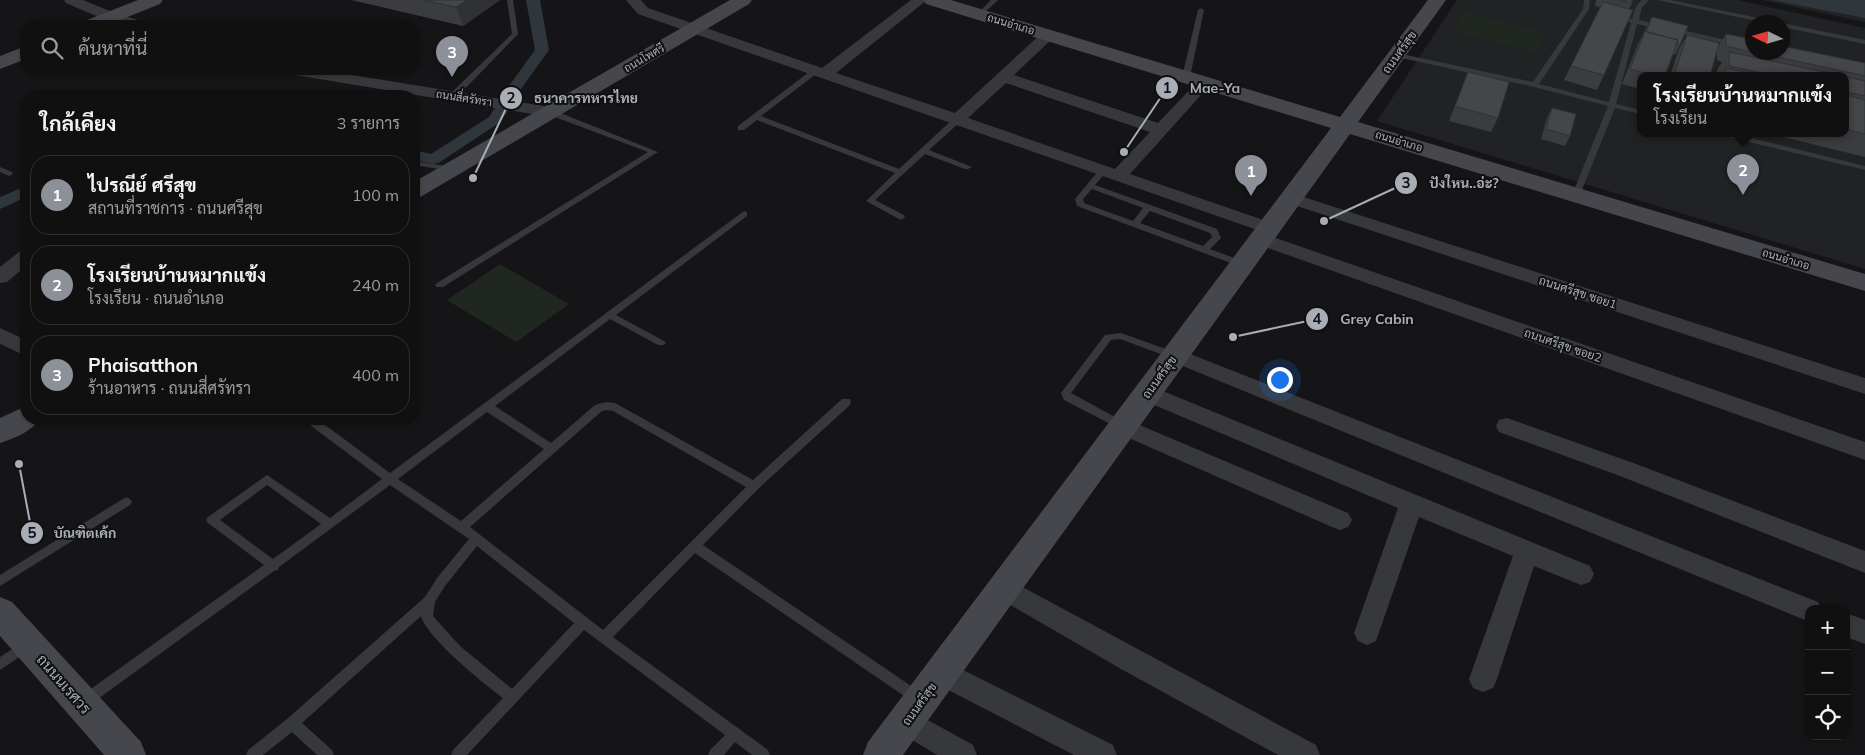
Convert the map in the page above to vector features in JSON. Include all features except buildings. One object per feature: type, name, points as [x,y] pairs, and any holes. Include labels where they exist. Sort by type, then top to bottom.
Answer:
[{"type":"main road","points":[[104,20],[154,0]]},
{"type":"main road","name":"ถนนโพศรี","points":[[420,188],[744,0]]},
{"type":"main road","name":"ถนนอำเภอ","points":[[932,0],[1865,283]]},
{"type":"main road","name":"ถนนศรีสุข","points":[[881,755],[1437,0]]},
{"type":"main road","points":[[0,62],[20,54]]},
{"type":"main road","points":[[0,432],[20,420]]},
{"type":"main road","name":"ถนนนเรศวร","points":[[0,612],[128,755]]},
{"type":"street","points":[[71,0],[123,20]]},
{"type":"street","name":"ถนนศรีสุข ซอย2","points":[[633,0],[643,11],[1110,173],[1265,234],[1865,451]]},
{"type":"street","points":[[820,72],[920,0]]},
{"type":"street","points":[[957,120],[1048,35]]},
{"type":"street","name":"ถนนสี่ศรัทรา","points":[[325,75],[417,90]]},
{"type":"street","points":[[1004,77],[1160,130]]},
{"type":"street","points":[[1110,173],[1160,130],[1195,80]]},
{"type":"street","name":"ถนนสี่ศรัทรา","points":[[420,91],[550,112]]},
{"type":"street","name":"ถนนศรีสุข ซอย1","points":[[1291,198],[1865,386]]},
{"type":"street","points":[[0,277],[20,261]]},
{"type":"street","points":[[0,336],[20,346]]},
{"type":"street","points":[[1175,355],[1805,608]]},
{"type":"street","points":[[1148,393],[1582,574]]},
{"type":"street","points":[[1123,426],[1340,520]]},
{"type":"street","points":[[1507,426],[1628,470],[1865,562]]},
{"type":"street","points":[[1367,633],[1412,503]]},
{"type":"street","points":[[1483,679],[1527,551]]},
{"type":"street","points":[[1004,588],[1130,660],[1306,755]]},
{"type":"street","points":[[1850,626],[1865,632]]},
{"type":"street","points":[[941,672],[1103,755]]},
{"type":"street","points":[[913,711],[963,755]]},
{"type":"lane","points":[[453,96],[514,34],[510,0]]},
{"type":"lane","points":[[980,14],[995,0]]},
{"type":"lane","points":[[1535,85],[1586,9],[1587,0]]},
{"type":"lane","points":[[1660,0],[1745,17]]},
{"type":"lane","points":[[1576,195],[1612,104],[1634,21],[1642,3],[1630,4]]},
{"type":"lane","points":[[1586,9],[1595,12]]},
{"type":"lane","points":[[1195,80],[1201,10]]},
{"type":"lane","points":[[1624,19],[1745,46]]},
{"type":"lane","points":[[1790,27],[1865,42]]},
{"type":"lane","points":[[1397,55],[1535,85],[1637,111]]},
{"type":"lane","points":[[741,128],[820,72]]},
{"type":"lane","points":[[440,285],[654,152],[550,112]]},
{"type":"lane","points":[[756,117],[901,173]]},
{"type":"lane","points":[[901,217],[870,201],[957,120]]},
{"type":"lane","points":[[1740,137],[1865,168]]},
{"type":"lane","points":[[924,151],[968,167]]},
{"type":"lane","points":[[420,164],[452,169]]},
{"type":"lane","points":[[0,169],[9,174]]},
{"type":"lane","points":[[1110,173],[1090,186],[1079,199],[1080,204],[1242,264]]},
{"type":"lane","points":[[1090,186],[1214,231],[1217,238],[1204,250]]},
{"type":"lane","points":[[1134,225],[1148,207]]},
{"type":"lane","points":[[81,704],[391,480],[744,214]]},
{"type":"lane","points":[[609,315],[661,343]]},
{"type":"lane","points":[[1123,426],[1068,397],[1066,393],[1108,337],[1113,335],[1121,336],[1175,355]]},
{"type":"lane","points":[[604,637],[754,486],[846,402]]},
{"type":"lane","points":[[462,527],[599,408],[606,406],[615,407],[754,486]]},
{"type":"lane","points":[[488,407],[552,449]]},
{"type":"lane","points":[[318,425],[391,480],[462,527],[583,622],[763,755]]},
{"type":"lane","points":[[274,566],[212,520],[267,479],[330,524]]},
{"type":"lane","points":[[0,581],[126,502]]},
{"type":"lane","points":[[254,755],[429,601],[441,582],[476,539]]},
{"type":"lane","points":[[695,546],[913,711]]},
{"type":"lane","points":[[429,601],[427,617],[437,631],[488,679],[512,698]]},
{"type":"lane","points":[[458,755],[583,622]]},
{"type":"lane","points":[[0,664],[29,644]]},
{"type":"lane","points":[[292,723],[327,755]]},
{"type":"lane","points":[[715,755],[734,734]]},
{"type":"shaded area","points":[[1457,0],[1737,0],[1865,28],[1865,269],[1377,121]]},
{"type":"shaded area","points":[[1762,0],[1865,0],[1865,22]]},
{"type":"shaded area","points":[[1772,0],[1865,0],[1865,18]]},
{"type":"shaded area","points":[[1465,12],[1546,33],[1537,53],[1454,31]]},
{"type":"shaded area","points":[[500,264],[569,304],[516,342],[447,300]]},
{"type":"waterway","points":[[508,97],[542,50],[533,0]]},
{"type":"waterway","points":[[420,156],[434,159],[494,120],[500,111]]},
{"type":"waterway","points":[[0,204],[20,194]]},
{"type":"place","name":"Phaisatthon","points":[[452,77]]},
{"type":"place","name":"Mae-Ya","points":[[1124,152]]},
{"type":"place","name":"ธนาคารทหารไทย","points":[[473,178]]},
{"type":"place","name":"โรงเรียนบ้านหมากแข้ง","points":[[1743,195]]},
{"type":"place","name":"ไปรณีย์ ศรีสุข","points":[[1251,196]]},
{"type":"place","name":"ปังใหน..อ่ะ?","points":[[1324,221]]},
{"type":"place","name":"Grey Cabin","points":[[1233,337]]},
{"type":"place","name":"บัณฑิตเค้ก","points":[[19,464]]}]
